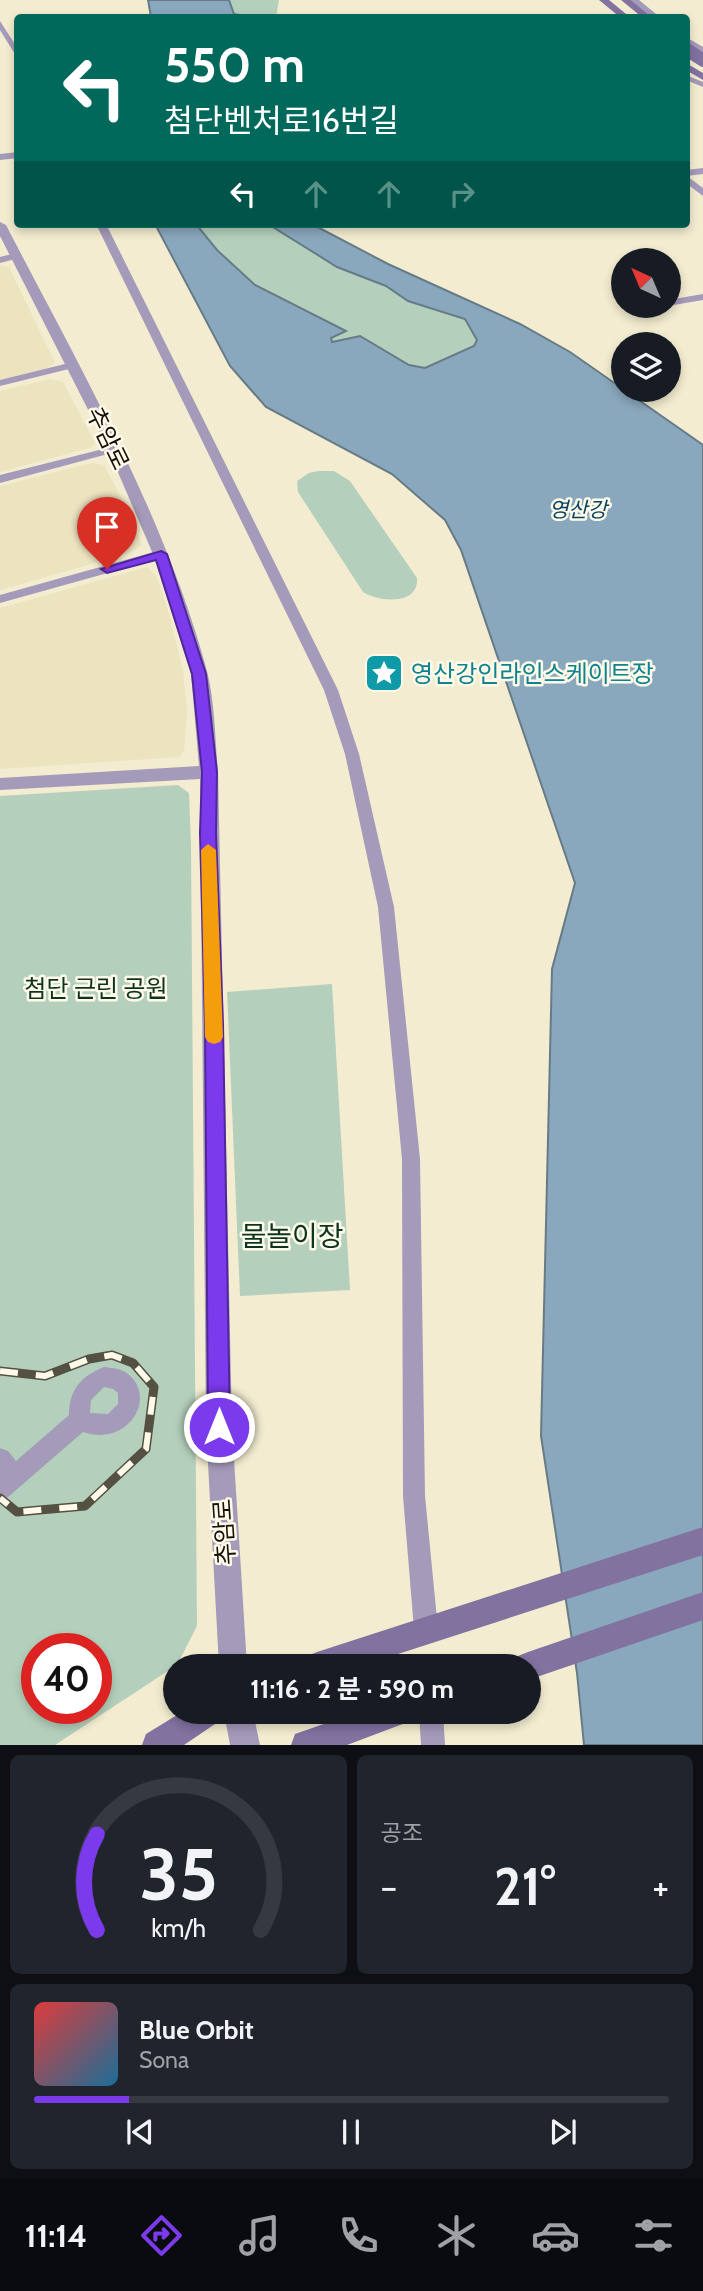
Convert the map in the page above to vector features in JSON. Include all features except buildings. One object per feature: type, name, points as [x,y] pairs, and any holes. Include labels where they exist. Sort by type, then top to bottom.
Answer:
[{"type":"main road","points":[[594,0],[612,14]]},
{"type":"main road","points":[[603,0],[622,14]]},
{"type":"main road","points":[[615,0],[634,14]]},
{"type":"main road","points":[[625,0],[644,14]]},
{"type":"main road","points":[[354,1654],[703,1541]]},
{"type":"main road","points":[[541,1662],[703,1606]]},
{"type":"main road","points":[[157,1745],[189,1724]]},
{"type":"main road","points":[[306,1745],[365,1724]]},
{"type":"street","points":[[635,0],[653,14]]},
{"type":"street","points":[[0,23],[14,49]]},
{"type":"street","points":[[690,180],[703,193]]},
{"type":"street","name":"추암로","points":[[0,225],[8,258],[73,365],[115,449],[161,554],[199,674],[209,772],[219,1427],[232,1654]]},
{"type":"street","points":[[103,228],[331,690],[352,754],[386,908],[411,1159],[414,1496],[436,1627]]},
{"type":"street","points":[[681,301],[703,297]]},
{"type":"street","points":[[0,383],[73,365]]},
{"type":"street","points":[[0,479],[115,449]]},
{"type":"street","points":[[0,599],[161,554]]},
{"type":"street","points":[[0,784],[209,772]]},
{"type":"street","points":[[0,1459],[7,1482],[80,1420]]},
{"type":"street","points":[[241,1724],[245,1745]]},
{"type":"street","points":[[432,1724],[433,1745]]},
{"type":"shaded area","points":[[0,265],[9,267],[55,363],[45,369],[0,380]]},
{"type":"shaded area","points":[[50,379],[63,382],[95,443],[93,447],[0,472],[0,391]]},
{"type":"shaded area","points":[[92,463],[104,465],[129,512],[142,545],[129,553],[0,590],[0,486]]},
{"type":"shaded area","points":[[147,567],[156,576],[169,613],[183,671],[187,712],[184,751],[179,757],[0,769],[0,608]]},
{"type":"green space","points":[[229,0],[279,0],[277,14],[234,14]]},
{"type":"green space","points":[[199,228],[274,228],[337,267],[386,286],[408,301],[465,319],[477,340],[474,346],[425,368],[409,365],[360,336],[332,342],[331,338],[345,331],[255,285],[217,250]]},
{"type":"green space","points":[[318,471],[334,471],[350,481],[417,578],[412,593],[405,597],[387,599],[363,592],[298,492],[297,481]]},
{"type":"green space","name":"첨단 근린 공원","points":[[178,785],[189,793],[191,846],[197,1626],[183,1654],[163,1654],[163,1674],[112,1708],[112,1633],[21,1633],[21,1724],[87,1724],[55,1745],[0,1745],[0,796]]},
{"type":"green space","name":"물놀이장","points":[[332,984],[350,1290],[240,1296],[227,992]]},
{"type":"water","points":[[148,0],[229,0],[234,14],[150,14]]},
{"type":"water","name":"영산강","points":[[157,228],[199,228],[217,250],[255,285],[346,331],[331,338],[332,342],[360,336],[409,365],[425,368],[474,346],[477,340],[465,319],[408,301],[386,286],[337,267],[274,228],[320,228],[388,264],[520,324],[570,352],[611,381],[611,402],[642,402],[703,445],[703,1745],[584,1745],[577,1673],[541,1436],[552,969],[575,883],[461,550],[445,520],[392,474],[266,407],[230,366]]},
{"type":"railway","points":[[0,1371],[45,1376],[89,1359],[112,1355],[133,1363],[154,1387],[146,1449],[85,1506],[17,1512],[0,1498]]},
{"type":"slow traffic","points":[[208,850],[214,1037]]},
{"type":"place","name":"영산강인라인스케이트장","points":[[384,673]]},
{"type":"route","points":[[107,569],[161,554],[199,674],[209,772],[219,1427]]}]
